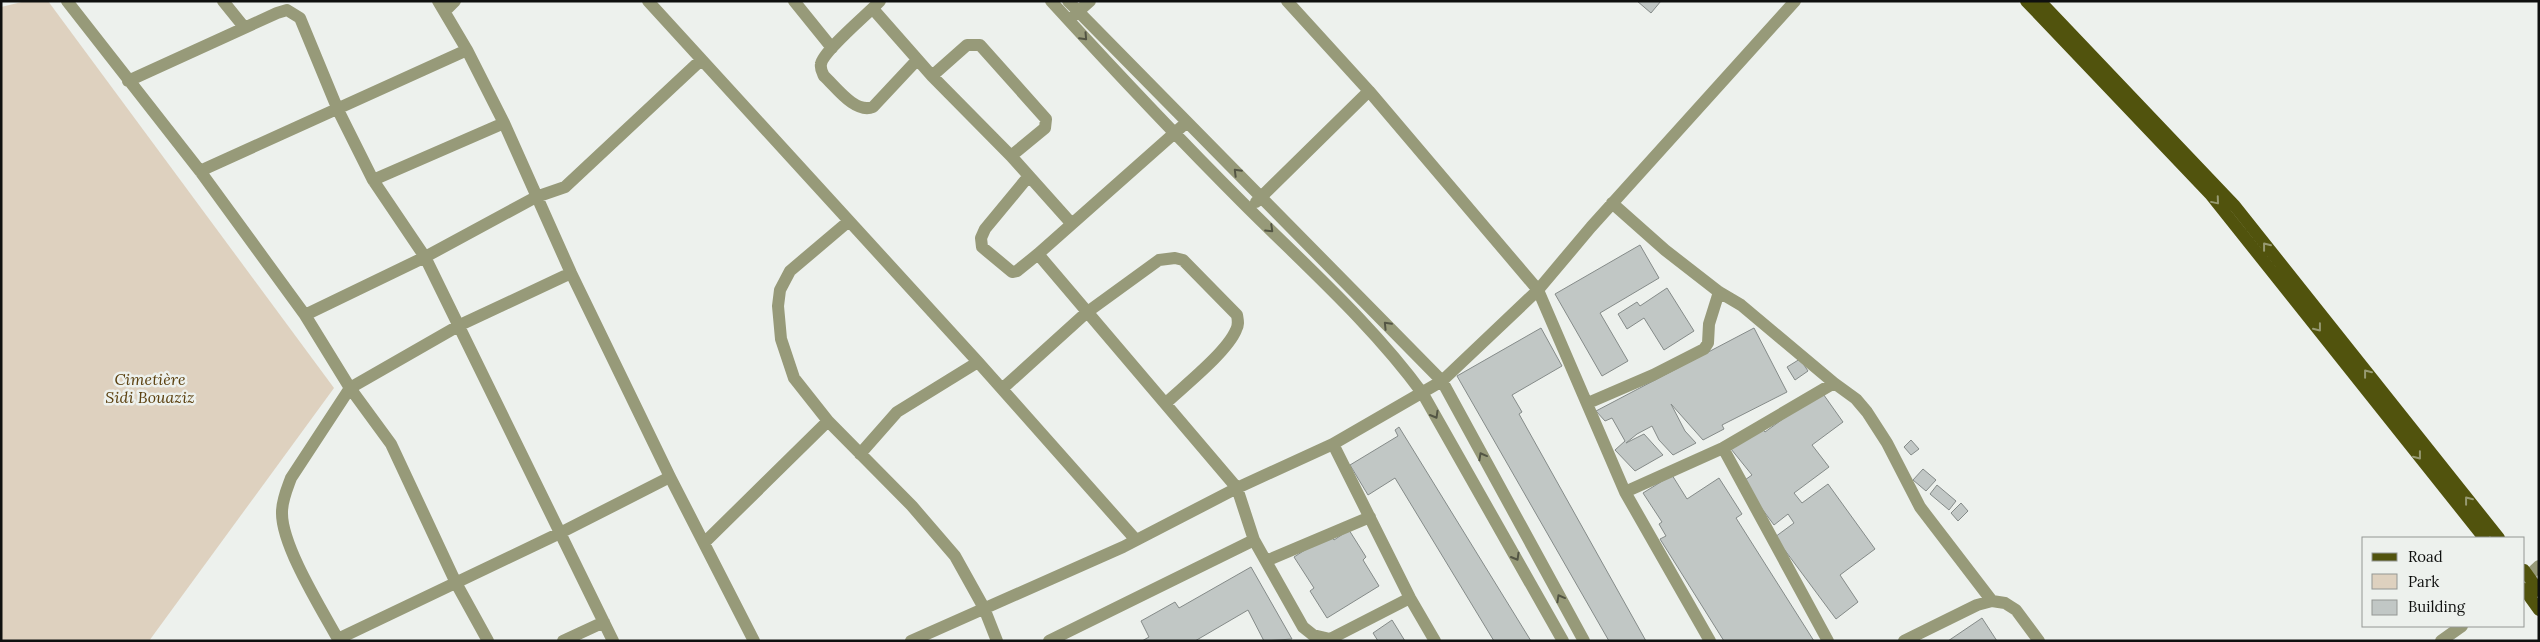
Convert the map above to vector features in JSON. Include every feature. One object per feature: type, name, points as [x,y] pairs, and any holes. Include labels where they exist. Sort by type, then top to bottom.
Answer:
[{"type":"main road","points":[[2026,1],[2210,194],[2483,537]]},
{"type":"main road","points":[[2040,1],[2235,206],[2498,537]]},
{"type":"main road","points":[[2525,575],[2539,591]]},
{"type":"main road","points":[[2525,590],[2539,610]]},
{"type":"street","points":[[67,1],[200,171],[305,315],[350,388],[391,444],[456,584],[488,641]]},
{"type":"street","points":[[223,1],[244,27]]},
{"type":"street","points":[[454,1],[441,6],[467,50],[504,123],[571,273],[670,476],[754,641]]},
{"type":"street","points":[[648,1],[978,362],[1136,540]]},
{"type":"street","points":[[794,1],[832,48]]},
{"type":"street","points":[[1051,1],[1073,16],[1188,122],[1442,381],[1584,641]]},
{"type":"street","points":[[1068,1],[1073,16],[1172,133],[1336,294],[1423,394],[1563,641]]},
{"type":"street","points":[[1073,16],[1090,1]]},
{"type":"street","points":[[1287,1],[1369,91],[1538,290],[1625,492],[1710,641]]},
{"type":"street","points":[[911,641],[1136,540],[1237,488],[1333,444],[1423,394],[1442,381],[1538,290],[1612,203],[1796,1]]},
{"type":"street","points":[[917,60],[873,107],[862,109],[824,76],[821,71],[822,62],[832,48],[876,5],[917,60],[1011,156],[1071,223]]},
{"type":"street","points":[[128,81],[244,27],[287,10],[300,18],[338,110],[373,180],[425,257],[460,325],[613,641]]},
{"type":"street","points":[[932,76],[967,45],[980,45],[1046,119],[1046,128],[1011,156]]},
{"type":"street","points":[[200,171],[467,50]]},
{"type":"street","points":[[305,315],[425,257],[536,198],[556,192],[571,181],[702,60]]},
{"type":"street","points":[[1249,209],[1369,91]]},
{"type":"street","points":[[1028,177],[984,229],[980,243],[1006,269],[1012,272],[1017,271],[1038,254],[1172,133],[1188,122]]},
{"type":"street","points":[[373,180],[504,123]]},
{"type":"street","points":[[1612,203],[1665,250],[1719,292],[1741,305],[1834,383],[1856,399],[1867,412],[1887,443],[1920,507],[1992,601]]},
{"type":"street","points":[[849,221],[790,272],[780,290],[778,306],[781,339],[794,378],[828,421],[912,506],[955,556],[984,608],[997,641]]},
{"type":"street","points":[[1038,254],[1086,313],[1237,488],[1254,540],[1303,627],[1322,638],[1330,639],[1410,598]]},
{"type":"street","points":[[1002,389],[1086,313],[1158,260],[1175,258],[1183,260],[1237,315],[1238,324],[1236,332],[1224,347],[1166,404]]},
{"type":"street","points":[[571,273],[460,325],[350,388],[291,478],[285,492],[282,513],[288,545],[338,640],[560,533],[670,476]]},
{"type":"street","points":[[1588,403],[1653,375],[1704,349],[1708,342],[1709,324],[1719,292]]},
{"type":"street","points":[[860,454],[898,412],[978,362]]},
{"type":"street","points":[[1625,492],[1723,448],[1834,383]]},
{"type":"street","points":[[704,543],[828,421]]},
{"type":"street","points":[[1333,444],[1410,598],[1435,641]]},
{"type":"street","points":[[1723,448],[1828,641]]},
{"type":"street","points":[[1266,561],[1370,517]]},
{"type":"street","points":[[1049,641],[1254,540]]},
{"type":"street","points":[[2525,575],[2539,566]]},
{"type":"street","points":[[1904,641],[1977,605],[1992,601],[2005,603],[2016,610],[2039,641]]},
{"type":"street","points":[[563,641],[604,622]]},
{"type":"street","points":[[2441,641],[2461,627]]},
{"type":"green space","name":"Cimetière Sidi Bouaziz","points":[[26,1],[48,1],[334,388],[149,641],[1,641],[1,7]]},
{"type":"building","points":[[1637,1],[1661,1],[1651,13]]},
{"type":"building","points":[[1640,245],[1659,278],[1600,313],[1628,361],[1602,376],[1555,294]]},
{"type":"building","points":[[1667,288],[1694,331],[1664,350],[1644,318],[1627,329],[1618,314],[1637,302],[1640,306]]},
{"type":"building","points":[[1541,328],[1562,366],[1512,395],[1522,412],[1519,414],[1646,641],[1609,641],[1457,376]]},
{"type":"building","points":[[1754,328],[1787,392],[1722,425],[1724,429],[1703,440],[1671,404],[1685,431],[1696,443],[1673,455],[1659,440],[1652,426],[1637,434],[1626,443],[1644,434],[1663,455],[1635,471],[1615,450],[1625,441],[1612,418],[1605,421],[1596,411]]},
{"type":"building","points":[[1800,359],[1808,371],[1795,380],[1787,367]]},
{"type":"building","points":[[1821,391],[1843,422],[1812,445],[1829,467],[1794,493],[1802,503],[1828,484],[1875,549],[1840,575],[1858,602],[1836,619],[1775,537],[1794,523],[1788,514],[1774,525],[1742,482],[1752,475],[1731,449],[1761,427],[1765,432]]},
{"type":"building","points":[[1399,427],[1531,641],[1494,641],[1395,478],[1368,495],[1350,465],[1398,436],[1395,430]]},
{"type":"building","points":[[1911,440],[1919,449],[1911,455],[1904,447]]},
{"type":"building","points":[[1923,469],[1936,480],[1926,491],[1913,480]]},
{"type":"building","points":[[1672,475],[1687,499],[1719,478],[1742,514],[1736,518],[1814,641],[1724,641],[1660,539],[1666,536],[1659,524],[1662,522],[1643,493]]},
{"type":"building","points":[[1937,485],[1956,501],[1949,510],[1930,494]]},
{"type":"building","points":[[1961,503],[1968,511],[1958,521],[1951,513]]},
{"type":"building","points":[[1349,530],[1366,557],[1363,560],[1379,586],[1327,618],[1310,591],[1314,588],[1294,557],[1330,534],[1334,540]]},
{"type":"building","points":[[1251,567],[1292,639],[1264,641],[1248,610],[1195,641],[1142,641],[1149,637],[1141,621],[1175,602],[1179,608]]},
{"type":"building","points":[[1982,618],[1997,641],[1948,641]]},
{"type":"building","points":[[1392,620],[1405,641],[1378,641],[1373,633]]}]
